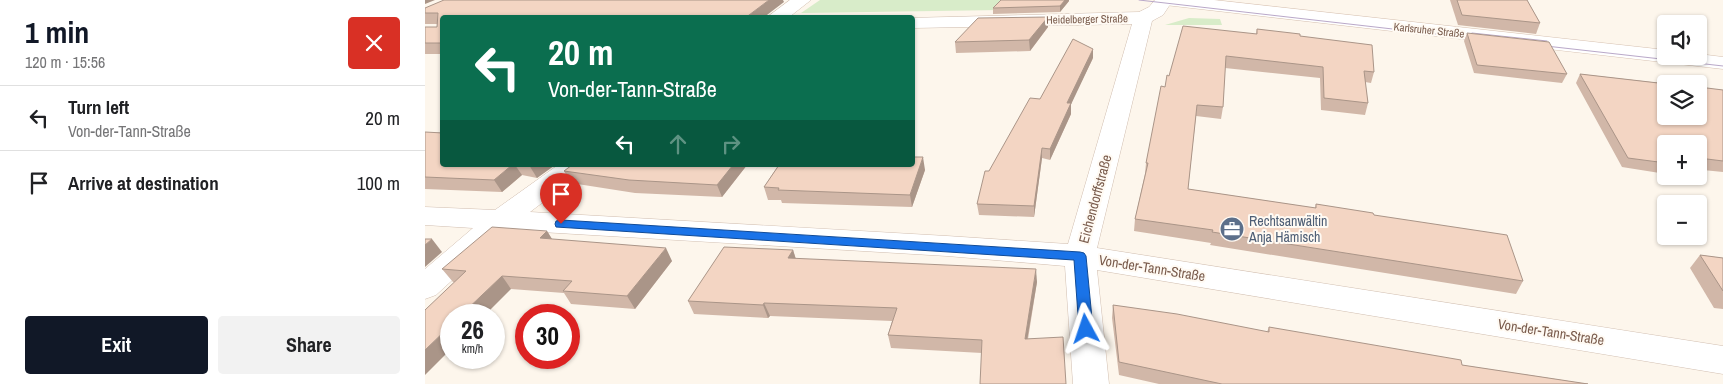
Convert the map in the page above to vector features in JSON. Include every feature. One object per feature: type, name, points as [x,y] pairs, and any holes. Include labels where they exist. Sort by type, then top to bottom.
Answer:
[{"type":"street","points":[[780,15],[803,0]]},
{"type":"street","name":"Heidelberger Straße","points":[[915,22],[1157,6]]},
{"type":"street","name":"Karlsruher Straße","points":[[1157,6],[1723,63]]},
{"type":"street","name":"Eichendorffstraße","points":[[1091,384],[1080,256],[1157,6]]},
{"type":"street","points":[[425,287],[501,220],[572,167]]},
{"type":"street","name":"Von-der-Tann-Straße","points":[[425,216],[947,246],[1080,256],[1723,360]]},
{"type":"green space","points":[[820,0],[1013,0],[1065,6],[1062,9],[801,13]]},
{"type":"green space","points":[[1189,18],[1220,19],[1222,25],[1165,25]]},
{"type":"building","points":[[444,0],[769,0],[749,15],[440,15],[440,43],[425,43],[425,27],[437,27],[438,13],[425,13],[425,8]]},
{"type":"building","points":[[1001,0],[1065,0],[1060,6],[993,8]]},
{"type":"building","points":[[1457,0],[1527,0],[1540,23],[1462,15]]},
{"type":"building","points":[[1048,17],[1029,40],[955,42],[978,18]]},
{"type":"building","points":[[1183,26],[1257,34],[1257,29],[1372,45],[1374,72],[1364,71],[1368,103],[1324,98],[1323,67],[1226,56],[1223,107],[1197,105],[1188,189],[1316,208],[1316,204],[1373,213],[1374,215],[1507,235],[1523,281],[1135,219],[1148,163],[1146,163],[1161,86],[1165,87]]},
{"type":"building","points":[[1467,33],[1549,42],[1567,74],[1477,65]]},
{"type":"building","points":[[1073,39],[1093,49],[1067,103],[1071,103],[1050,149],[1042,148],[1034,206],[977,204],[985,171],[989,171],[1030,98],[1040,99]]},
{"type":"building","points":[[1580,74],[1657,83],[1657,125],[1707,125],[1707,88],[1723,90],[1723,161],[1707,159],[1707,135],[1657,135],[1657,162],[1628,158]]},
{"type":"building","points":[[425,132],[440,133],[440,167],[510,167],[494,180],[425,177]]},
{"type":"building","points":[[915,157],[923,157],[910,195],[778,190],[779,188],[764,187],[778,167],[915,167]]},
{"type":"building","points":[[569,167],[731,167],[717,185],[629,180],[564,171]]},
{"type":"building","points":[[492,227],[547,231],[540,238],[666,248],[627,296],[563,291],[572,281],[502,276],[473,304],[440,304],[440,336],[425,350],[425,310],[466,271],[442,269]]},
{"type":"building","points":[[425,239],[432,239],[425,245]]},
{"type":"building","points":[[724,247],[793,250],[788,258],[1036,269],[1025,339],[1063,337],[1066,384],[980,384],[982,340],[888,335],[897,308],[688,301]]},
{"type":"building","points":[[1700,255],[1723,258],[1723,291]]},
{"type":"building","points":[[1113,305],[1177,314],[1269,332],[1269,327],[1461,360],[1462,365],[1588,384],[1222,384],[1119,362]]},
{"type":"tram line","points":[[1139,0],[1480,39]]},
{"type":"tram line","points":[[1472,33],[1547,41]]},
{"type":"tram line","points":[[1537,45],[1723,66]]},
{"type":"place","name":"Rechtsanwältin Anja Hämisch","points":[[1232,229]]},
{"type":"route","points":[[561,224],[947,246],[1080,256],[1086,329]]}]
